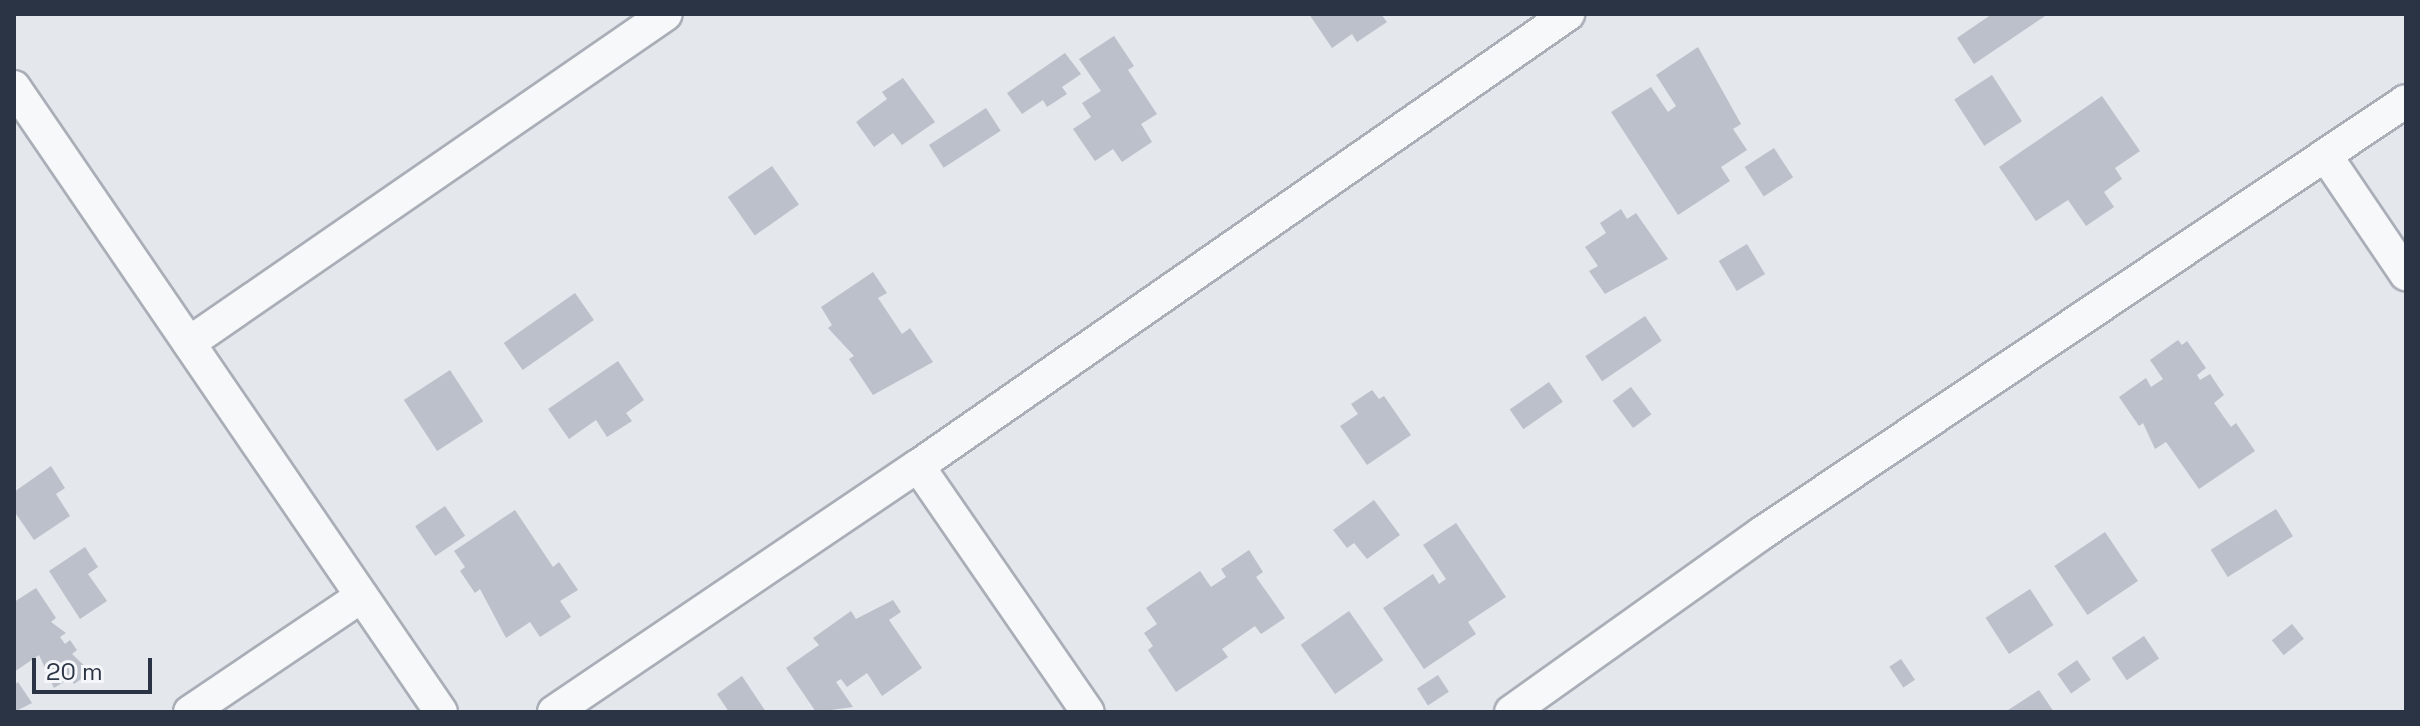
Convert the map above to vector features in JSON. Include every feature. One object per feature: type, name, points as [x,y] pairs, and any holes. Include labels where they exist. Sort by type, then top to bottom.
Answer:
[{"type":"street","points":[[189,343],[666,14]]},
{"type":"street","points":[[554,712],[918,466],[1568,14]]},
{"type":"street","points":[[14,87],[441,712]]},
{"type":"street","points":[[1511,712],[1775,524],[2406,101]]},
{"type":"street","points":[[2326,156],[2406,274]]},
{"type":"street","points":[[918,466],[1088,712]]},
{"type":"street","points":[[190,712],[362,596]]},
{"type":"building","points":[[1309,14],[1381,14],[1387,22],[1357,42],[1352,34],[1332,48]]},
{"type":"building","points":[[1992,14],[2048,14],[1974,64],[1957,38]]},
{"type":"building","points":[[1114,36],[1134,66],[1128,70],[1157,114],[1141,124],[1152,142],[1122,162],[1113,149],[1095,161],[1073,129],[1091,117],[1082,103],[1101,91],[1079,59]]},
{"type":"building","points":[[1698,47],[1741,124],[1733,129],[1747,150],[1721,167],[1730,181],[1678,215],[1611,112],[1651,87],[1668,112],[1676,106],[1656,75]]},
{"type":"building","points":[[1065,53],[1081,74],[1062,87],[1067,94],[1047,107],[1043,100],[1022,114],[1007,93]]},
{"type":"building","points":[[1992,75],[2022,121],[1984,146],[1954,100]]},
{"type":"building","points":[[903,78],[935,122],[902,145],[893,133],[874,147],[856,122],[887,99],[882,92]]},
{"type":"building","points":[[2102,96],[2140,151],[2115,168],[2122,179],[2104,192],[2114,207],[2086,226],[2068,200],[2036,221],[1999,167]]},
{"type":"building","points":[[986,108],[1001,131],[944,168],[929,145]]},
{"type":"building","points":[[1774,148],[1793,177],[1764,196],[1745,167]]},
{"type":"building","points":[[772,166],[799,205],[755,235],[728,197]]},
{"type":"building","points":[[1621,209],[1627,219],[1636,213],[1668,259],[1605,294],[1589,271],[1598,266],[1585,247],[1606,233],[1600,223]]},
{"type":"building","points":[[1747,244],[1765,274],[1737,291],[1719,261]]},
{"type":"building","points":[[873,272],[887,293],[878,298],[902,334],[910,328],[933,362],[873,395],[849,359],[854,356],[828,328],[832,325],[821,307]]},
{"type":"building","points":[[575,293],[594,320],[523,370],[504,343]]},
{"type":"building","points":[[1645,316],[1662,341],[1602,381],[1585,356]]},
{"type":"building","points":[[2178,340],[2182,345],[2187,341],[2206,368],[2197,375],[2200,380],[2210,374],[2224,395],[2214,403],[2231,427],[2236,423],[2255,451],[2199,489],[2166,442],[2155,449],[2143,423],[2139,426],[2119,397],[2146,378],[2151,387],[2163,379],[2150,360]]},
{"type":"building","points":[[618,361],[644,400],[626,413],[632,421],[607,437],[596,420],[569,439],[548,409]]},
{"type":"building","points":[[450,370],[483,421],[437,451],[404,400]]},
{"type":"building","points":[[1549,382],[1563,402],[1523,429],[1510,410]]},
{"type":"building","points":[[1631,387],[1651,414],[1633,428],[1613,401]]},
{"type":"building","points":[[1372,390],[1379,399],[1384,396],[1411,435],[1367,465],[1340,426],[1358,414],[1351,404]]},
{"type":"building","points":[[51,466],[65,488],[56,494],[70,516],[34,540],[14,511],[14,492]]},
{"type":"building","points":[[1374,500],[1400,535],[1367,559],[1354,543],[1347,548],[1333,530]]},
{"type":"building","points":[[445,506],[465,536],[435,556],[415,526]]},
{"type":"building","points":[[2276,509],[2293,536],[2228,577],[2211,550]]},
{"type":"building","points":[[515,510],[553,567],[559,562],[578,590],[560,601],[571,617],[540,637],[530,622],[506,638],[480,589],[475,593],[460,571],[465,567],[454,551]]},
{"type":"building","points":[[1456,523],[1506,597],[1468,622],[1476,634],[1424,669],[1383,608],[1433,574],[1439,584],[1446,579],[1423,545]]},
{"type":"building","points":[[2105,532],[2138,581],[2087,615],[2054,566]]},
{"type":"building","points":[[85,547],[98,567],[88,574],[107,601],[80,619],[49,571]]},
{"type":"building","points":[[1249,550],[1263,572],[1256,577],[1285,618],[1261,634],[1255,626],[1222,649],[1228,657],[1176,692],[1148,650],[1153,646],[1144,633],[1157,624],[1146,608],[1200,571],[1211,587],[1226,577],[1221,569]]},
{"type":"building","points":[[36,588],[56,618],[51,622],[66,633],[60,637],[65,644],[70,640],[77,650],[72,654],[91,672],[74,684],[70,678],[54,688],[39,655],[14,672],[14,602]]},
{"type":"building","points":[[2030,589],[2053,625],[2009,654],[1986,618]]},
{"type":"building","points":[[893,600],[901,612],[889,620],[922,668],[882,696],[867,673],[847,687],[841,679],[836,682],[853,707],[816,712],[786,668],[819,645],[813,638],[851,611],[856,619]]},
{"type":"building","points":[[1349,611],[1383,660],[1335,694],[1301,645]]},
{"type":"building","points":[[2292,624],[2304,639],[2284,655],[2272,640]]},
{"type":"building","points":[[2144,636],[2159,658],[2127,680],[2112,658]]},
{"type":"building","points":[[1901,659],[1915,680],[1903,688],[1889,667]]},
{"type":"building","points":[[2077,660],[2091,680],[2071,693],[2057,674]]},
{"type":"building","points":[[1438,675],[1449,692],[1428,705],[1417,689]]},
{"type":"building","points":[[742,676],[766,712],[729,712],[717,694]]},
{"type":"building","points":[[18,682],[32,703],[14,712],[14,685]]},
{"type":"building","points":[[2039,690],[2054,712],[2005,712]]}]
